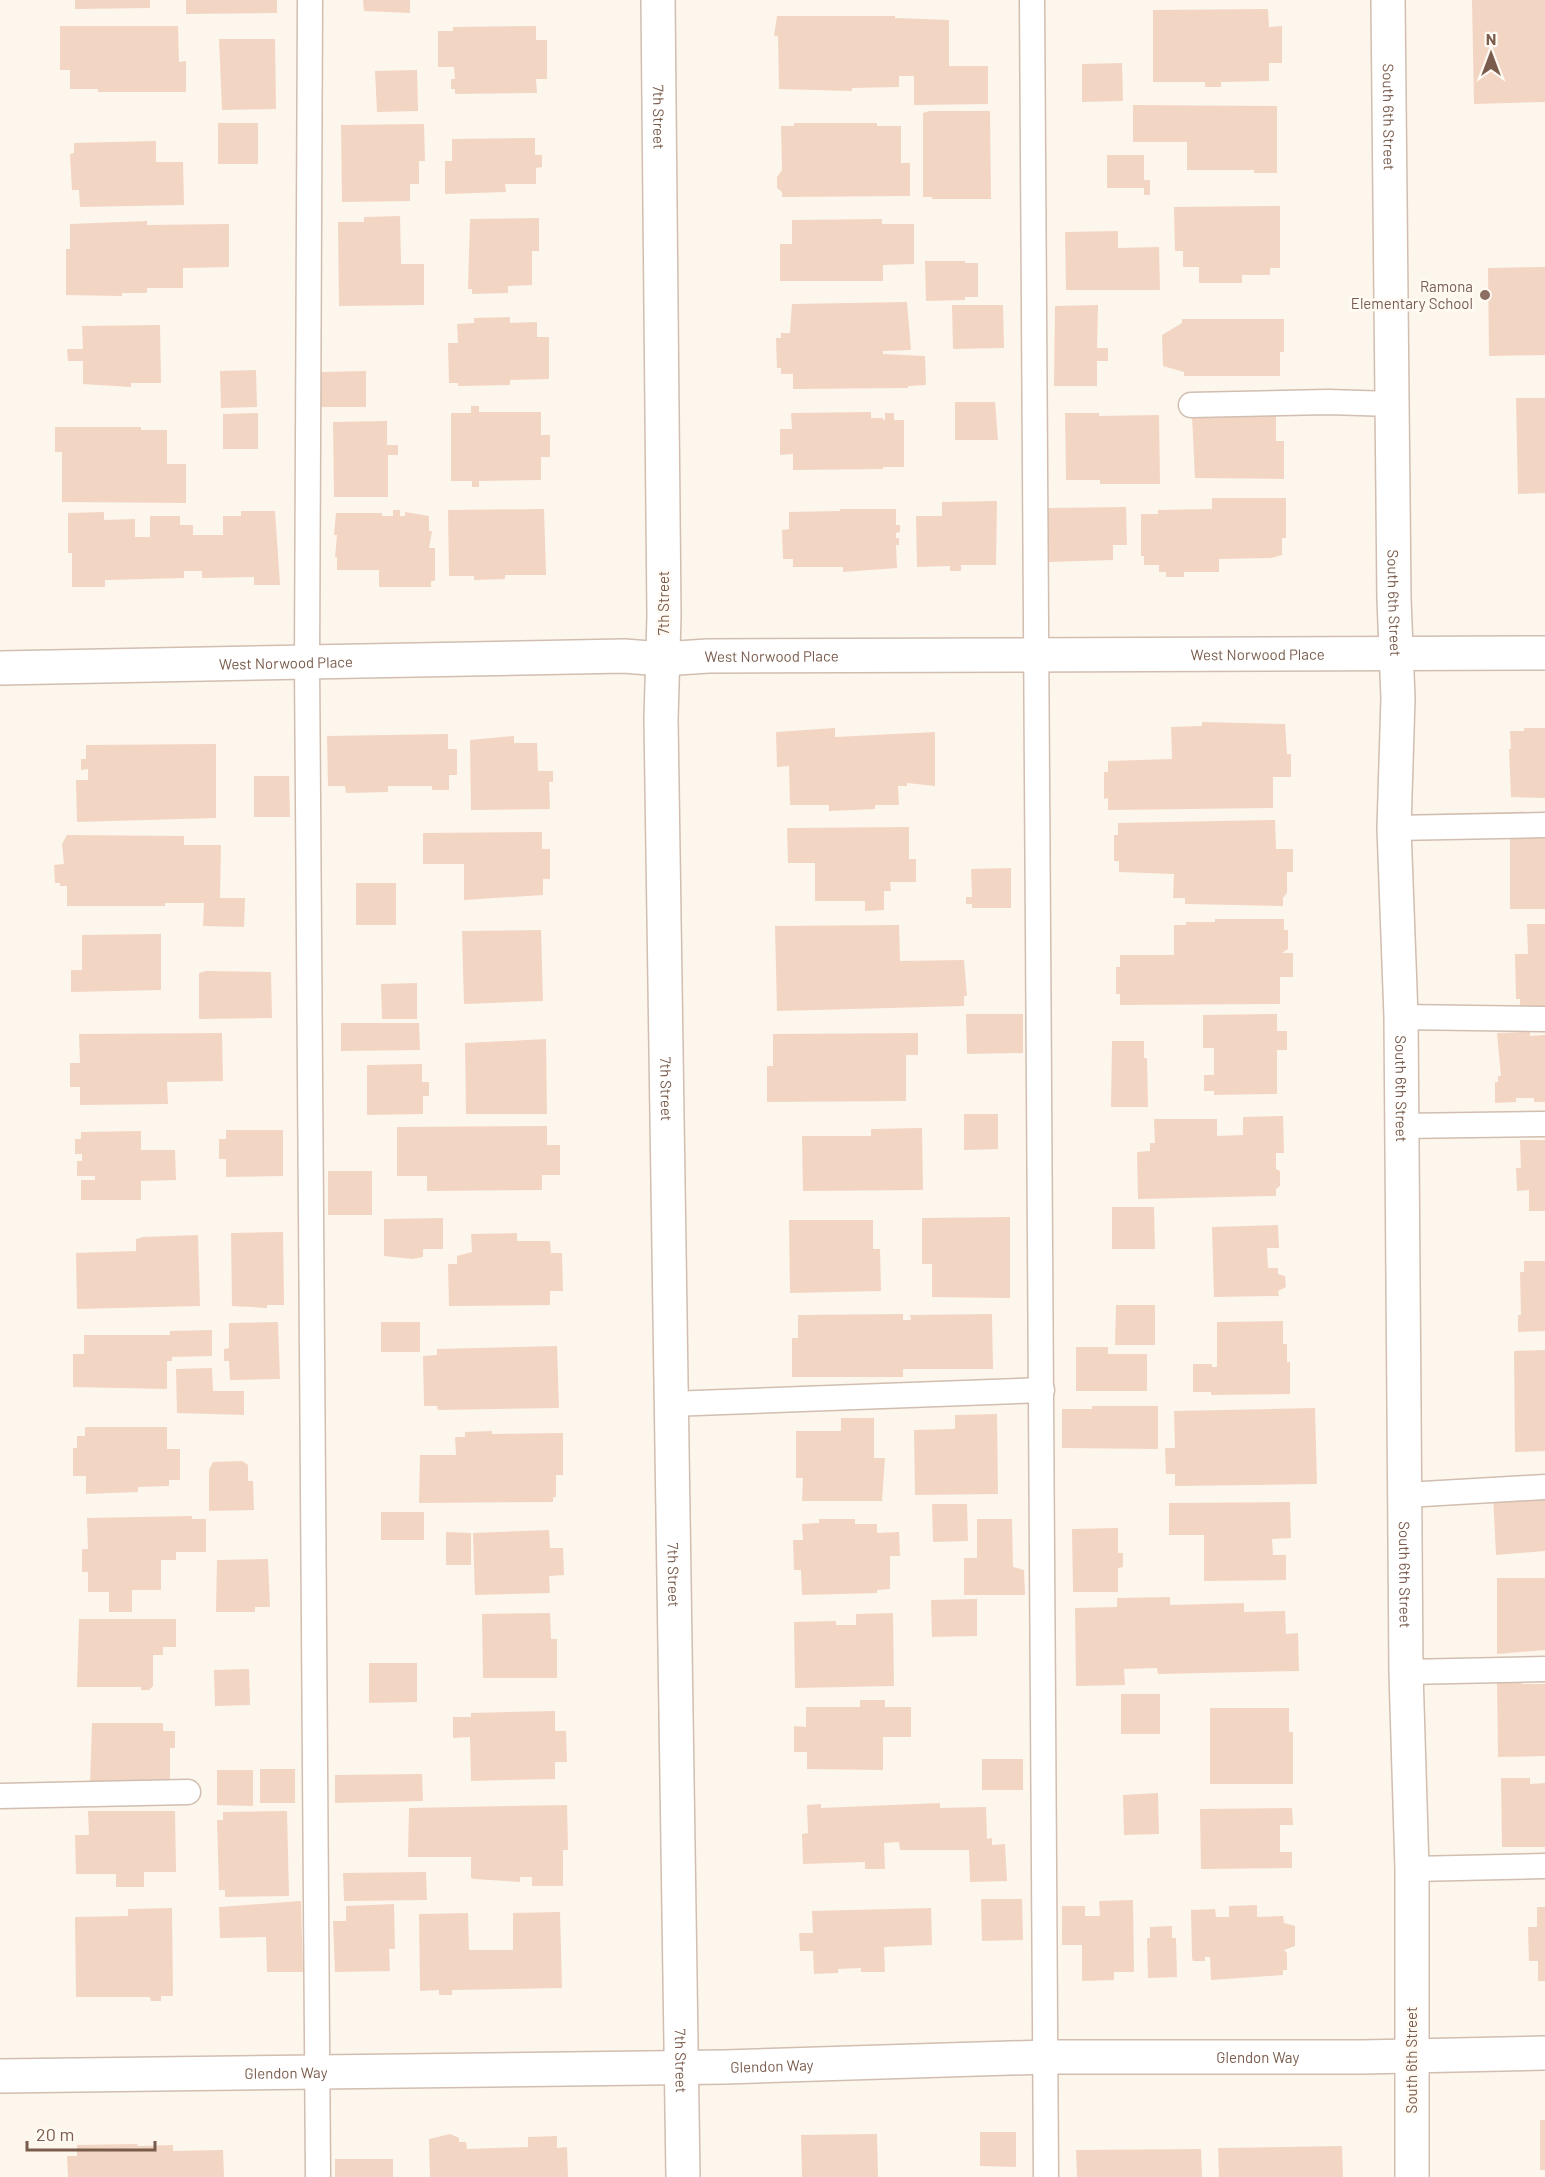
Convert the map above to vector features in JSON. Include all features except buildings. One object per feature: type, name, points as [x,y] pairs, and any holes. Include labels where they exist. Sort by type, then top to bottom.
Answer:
[{"type":"street","name":"7th Street","points":[[658,0],[670,1404],[683,2177]]},
{"type":"street","name":"South 6th Street","points":[[1388,0],[1397,653],[1394,828],[1401,1017],[1400,1126],[1406,1495],[1406,1672],[1412,1869],[1412,2177]]},
{"type":"street","name":"West Norwood Place","points":[[0,668],[624,656],[662,659],[708,656],[1036,653],[1545,653]]},
{"type":"street","name":"Glendon Way","points":[[0,2076],[725,2067],[1045,2057],[1412,2056],[1545,2053]]},
{"type":"lane","points":[[310,0],[307,663],[318,2177]]},
{"type":"lane","points":[[1032,0],[1046,2177]]},
{"type":"lane","points":[[1191,405],[1328,402],[1392,404]]},
{"type":"lane","points":[[1394,828],[1545,825]]},
{"type":"lane","points":[[1401,1017],[1545,1019]]},
{"type":"lane","points":[[1400,1126],[1545,1124]]},
{"type":"lane","points":[[670,1404],[1042,1390]]},
{"type":"lane","points":[[1406,1495],[1545,1487]]},
{"type":"lane","points":[[1406,1672],[1545,1669]]},
{"type":"lane","points":[[0,1796],[188,1792]]},
{"type":"lane","points":[[1412,1869],[1545,1866]]},
{"type":"place","name":"Ramona Elementary School","points":[[1485,295]]}]
